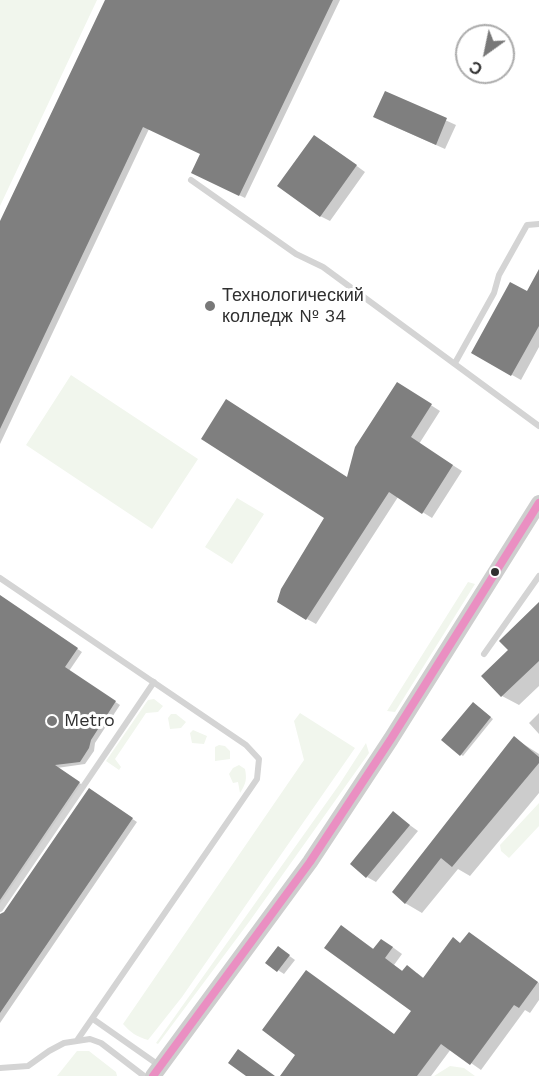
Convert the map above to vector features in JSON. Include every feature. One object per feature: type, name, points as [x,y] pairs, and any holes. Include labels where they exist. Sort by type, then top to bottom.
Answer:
[{"type":"main road","points":[[157,1071],[309,862],[391,739],[539,503]]},
{"type":"lane","points":[[191,180],[296,254],[323,267],[539,426]]},
{"type":"lane","points":[[456,363],[494,293],[499,275],[527,225],[539,224]]},
{"type":"lane","points":[[484,654],[539,576]]},
{"type":"lane","points":[[0,578],[246,745],[259,759],[256,779],[78,1040]]},
{"type":"lane","points":[[0,909],[154,682]]},
{"type":"lane","points":[[93,1019],[157,1071]]},
{"type":"lane","points":[[0,1068],[28,1066],[64,1043],[90,1039],[101,1043],[144,1076]]},
{"type":"shaded area","points":[[0,0],[97,0],[0,206]]},
{"type":"shaded area","points":[[71,375],[198,459],[152,529],[26,445]]},
{"type":"shaded area","points":[[237,498],[264,514],[232,564],[205,547]]},
{"type":"shaded area","points":[[468,582],[475,584],[395,712],[387,711]]},
{"type":"shaded area","points":[[154,699],[163,706],[158,712],[146,713],[115,759],[121,767],[119,770],[106,761],[148,700]]},
{"type":"shaded area","points":[[300,713],[355,748],[182,997],[148,1040],[137,1036],[123,1024],[304,760],[294,721]]},
{"type":"shaded area","points":[[171,714],[176,714],[186,722],[181,728],[170,729],[168,718]]},
{"type":"shaded area","points":[[193,730],[207,736],[204,744],[192,743],[190,733]]},
{"type":"shaded area","points":[[366,743],[369,753],[249,922],[158,1044],[156,1043],[339,785]]},
{"type":"shaded area","points":[[225,746],[230,751],[230,759],[215,761],[215,747]]},
{"type":"shaded area","points":[[239,765],[245,769],[246,776],[240,793],[238,782],[233,783],[229,774]]},
{"type":"shaded area","points":[[539,803],[539,826],[509,858],[501,851],[500,845]]},
{"type":"shaded area","points":[[77,1051],[89,1051],[116,1072],[117,1076],[57,1076]]},
{"type":"shaded area","points":[[450,1066],[464,1068],[475,1076],[434,1076]]},
{"type":"building","points":[[105,0],[333,0],[239,196],[191,173],[200,154],[143,127],[0,429],[0,221]]},
{"type":"building","points":[[385,91],[447,118],[436,145],[373,117]]},
{"type":"building","points":[[314,135],[357,165],[320,217],[277,186]]},
{"type":"building","points":[[539,269],[539,326],[511,376],[471,353],[510,282],[527,291]]},
{"type":"building","points":[[397,382],[432,404],[411,437],[453,465],[422,514],[389,492],[306,620],[277,602],[281,589],[324,518],[201,439],[226,399],[347,477],[355,447]]},
{"type":"building","name":"Metro","points":[[0,595],[78,648],[65,667],[116,701],[80,762],[55,765],[80,782],[0,900]]},
{"type":"building","points":[[539,602],[539,661],[501,697],[481,676],[508,650],[499,641]]},
{"type":"building","points":[[473,702],[491,717],[460,756],[441,740]]},
{"type":"building","points":[[514,736],[539,757],[539,763],[452,867],[441,858],[405,904],[392,892]]},
{"type":"building","points":[[89,788],[133,818],[0,1013],[0,914],[4,912]]},
{"type":"building","points":[[393,811],[410,825],[366,878],[350,864]]},
{"type":"building","points":[[341,925],[373,949],[381,939],[393,947],[385,958],[402,971],[407,965],[423,978],[453,937],[460,943],[469,932],[538,982],[519,1008],[514,1005],[470,1065],[441,1044],[417,1076],[280,1076],[295,1055],[262,1030],[306,970],[394,1034],[411,1011],[324,948]]},
{"type":"building","points":[[278,946],[290,955],[277,972],[265,963]]},
{"type":"building","points":[[238,1049],[275,1076],[246,1076],[228,1063]]},
{"type":"transit line","points":[[153,1076],[310,862],[391,739],[539,503]]},
{"type":"place","name":"Технологический колледж № 34","points":[[210,306]]},
{"type":"place","name":"Metro","points":[[52,721]]}]
